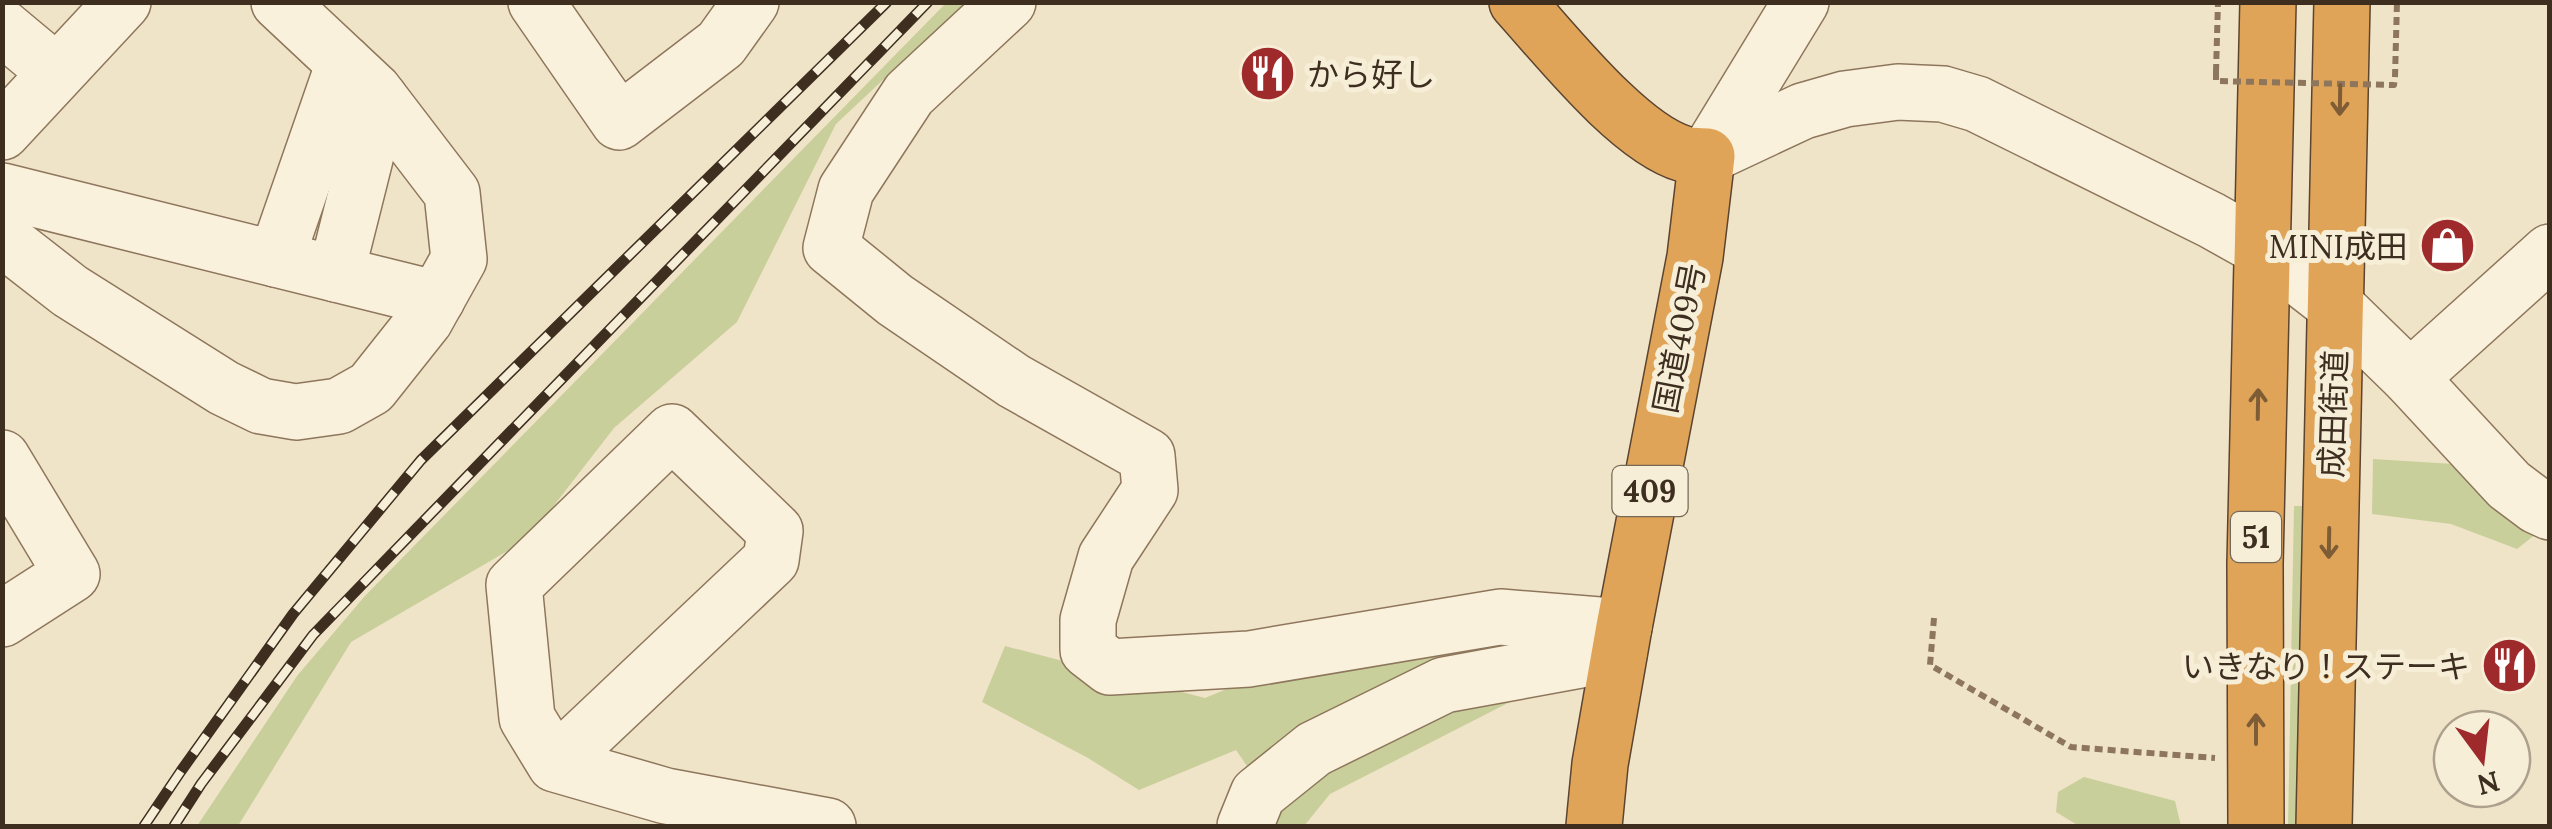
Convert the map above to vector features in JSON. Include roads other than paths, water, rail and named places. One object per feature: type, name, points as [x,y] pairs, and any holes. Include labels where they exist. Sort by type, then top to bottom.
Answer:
[{"type":"highway","points":[[1517,2],[1638,130],[1684,154],[1707,156]]},
{"type":"highway","name":"51","points":[[2256,826],[2255,564],[2268,2]]},
{"type":"highway","name":"成田街道","points":[[2324,826],[2342,2]]},
{"type":"highway","name":"国道409号","points":[[1594,826],[1600,764],[1622,640],[1695,257],[1707,156]]},
{"type":"street","points":[[2,238],[70,291],[224,388],[261,406],[296,412],[339,406],[372,388],[424,320],[458,260],[452,193],[362,81],[279,2]]},
{"type":"street","points":[[536,2],[618,122],[722,44],[751,2]]},
{"type":"street","points":[[1008,2],[909,94],[846,190],[830,248],[895,300],[1014,381],[1148,456],[1150,490],[1106,558],[1088,620],[1088,650],[1110,667],[1248,659],[1500,617],[1622,640]]},
{"type":"street","points":[[1707,156],[1801,2]]},
{"type":"street","points":[[8,115],[56,72],[112,6]]},
{"type":"street","points":[[2,27],[56,72]]},
{"type":"street","points":[[276,259],[362,81]]},
{"type":"street","points":[[336,274],[362,81]]},
{"type":"street","points":[[1707,156],[1803,111],[1845,99],[1898,92],[1943,94],[1977,104],[2260,248],[2336,306],[2410,378],[2509,486],[2550,512]]},
{"type":"street","points":[[2,191],[437,299]]},
{"type":"street","points":[[2410,378],[2550,252]]},
{"type":"street","points":[[555,764],[771,560],[775,530],[672,432],[514,585],[527,718],[555,764],[666,796],[828,826]]},
{"type":"street","points":[[2,458],[72,574],[2,619]]},
{"type":"street","points":[[1245,826],[1258,794],[1314,749],[1444,686],[1622,640]]},
{"type":"street","points":[[618,826],[666,796]]},
{"type":"railway","points":[[144,826],[293,614],[421,460],[887,2]]},
{"type":"railway","points":[[174,826],[313,635],[928,2]]},
{"type":"place","name":"から好し","points":[[1268,74]]},
{"type":"place","name":"MINI成田","points":[[2447,246]]},
{"type":"place","name":"いきなり！ステーキ","points":[[2509,666]]}]
